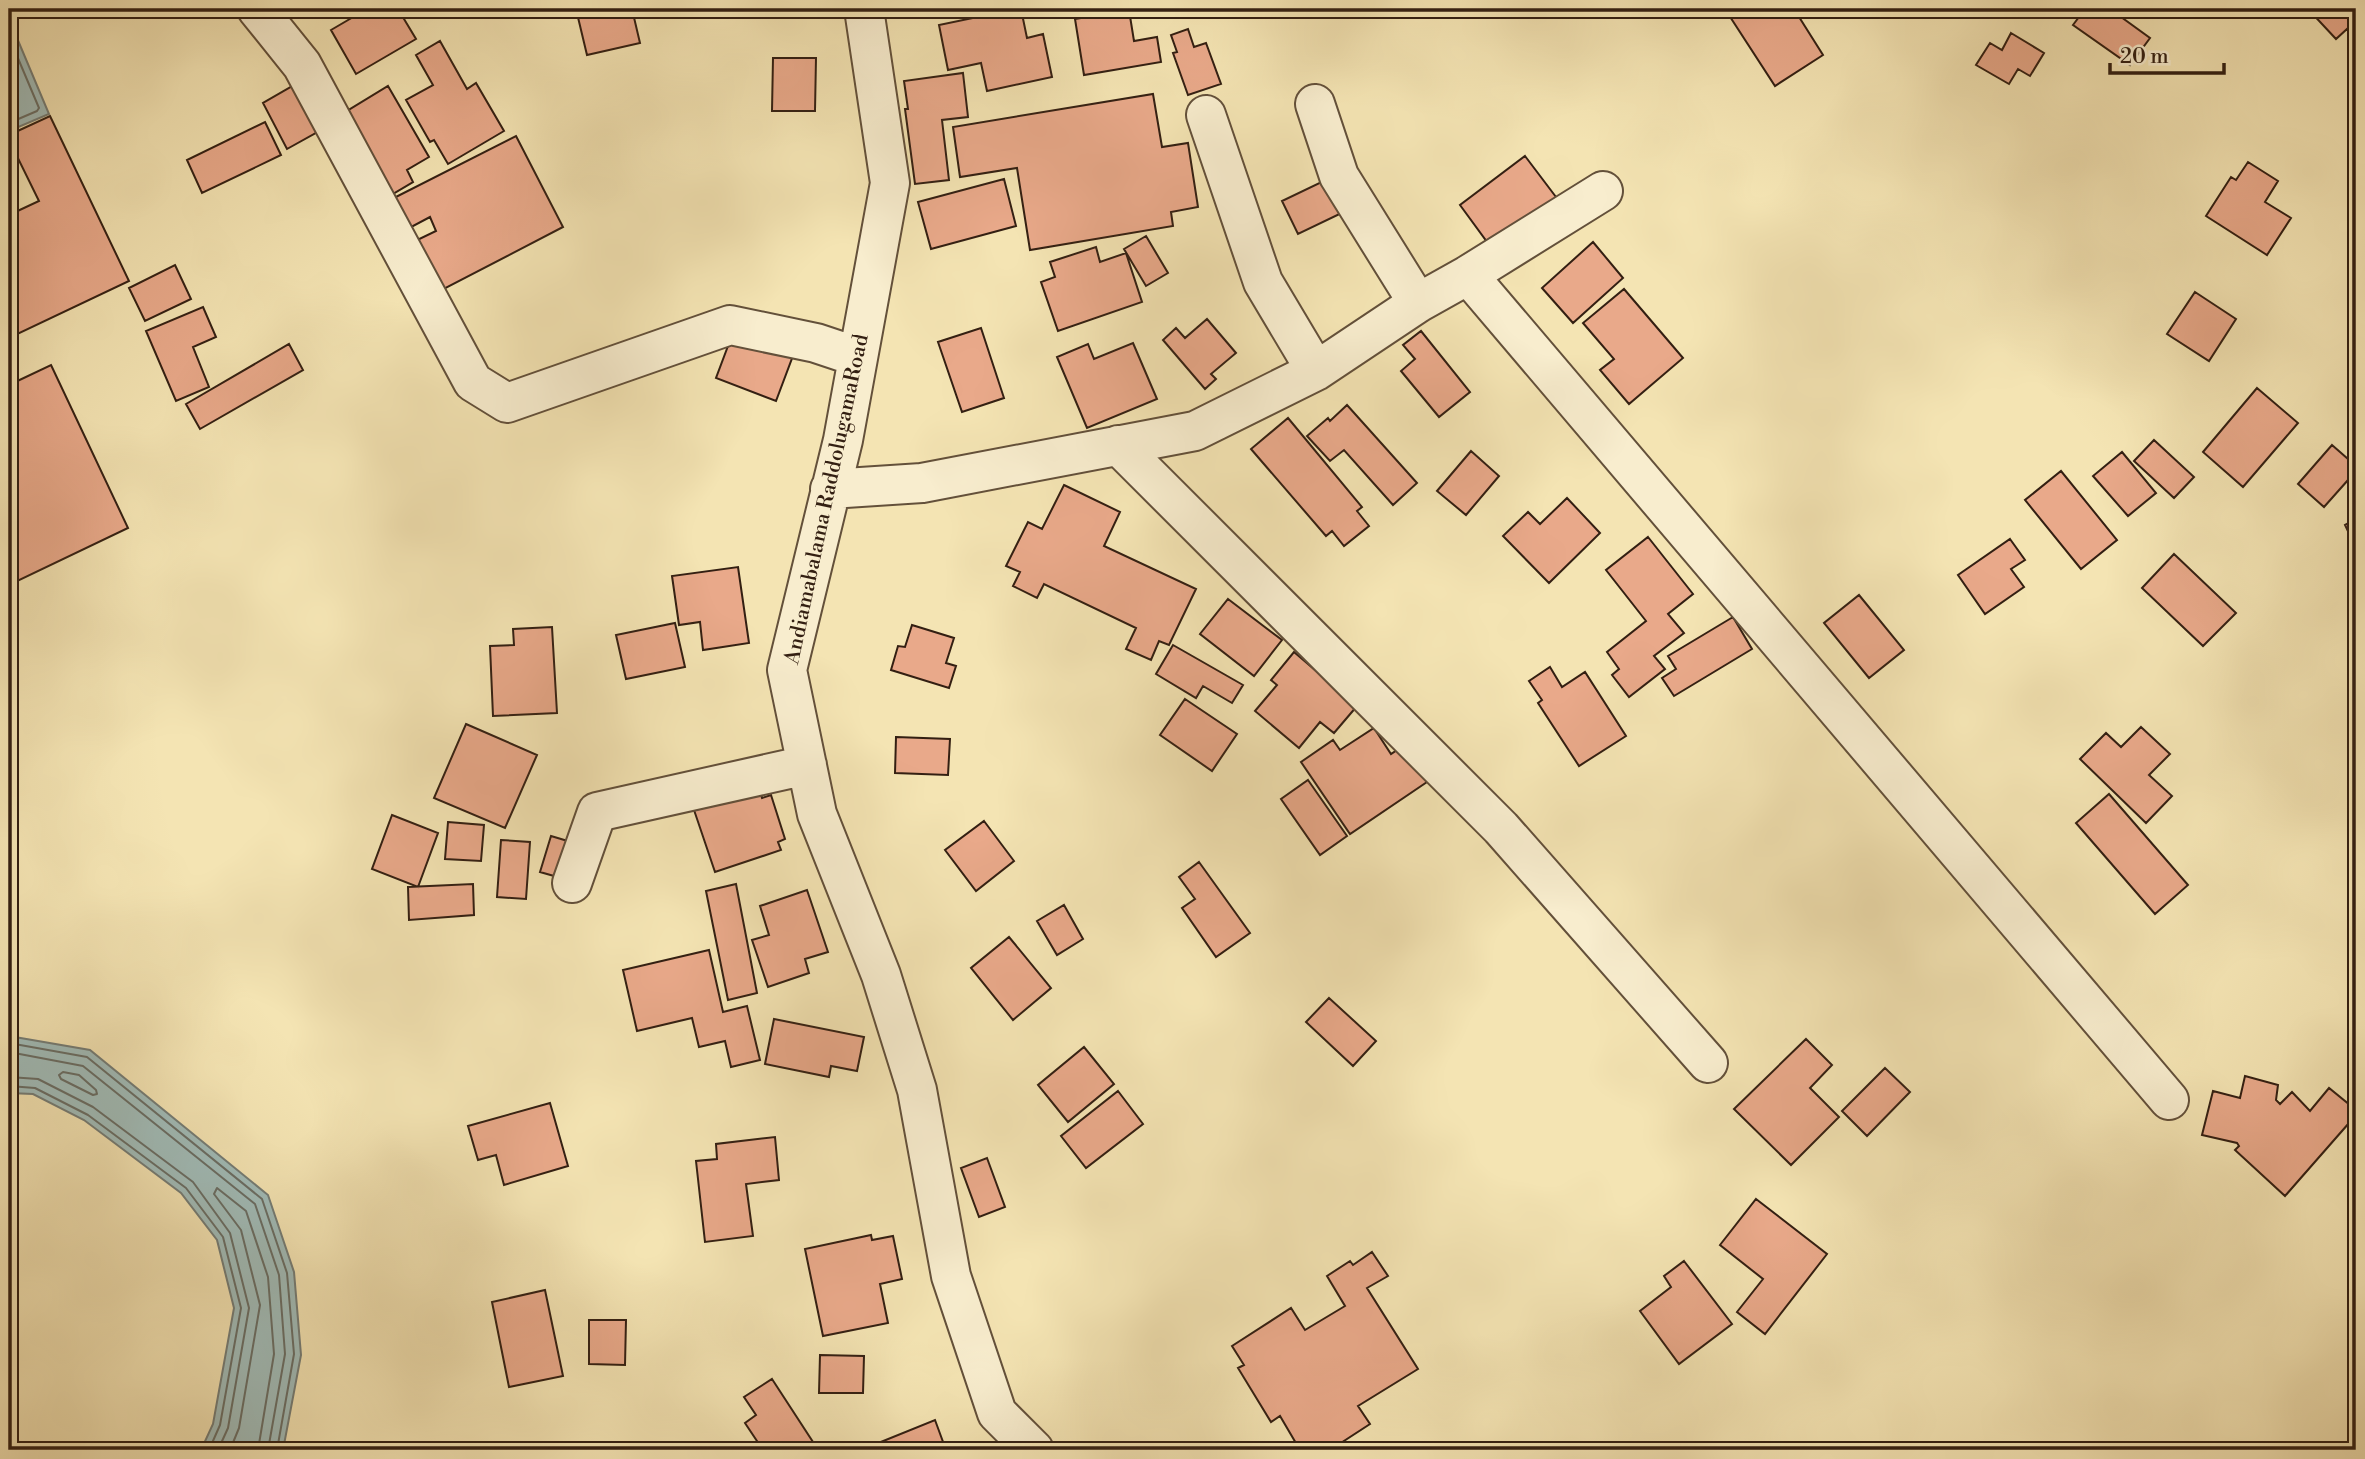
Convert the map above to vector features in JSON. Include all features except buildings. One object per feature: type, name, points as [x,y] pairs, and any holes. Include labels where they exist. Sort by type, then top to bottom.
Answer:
[{"type":"street","points":[[257,9],[302,65],[473,382],[507,403],[730,325],[816,343],[858,357]]},
{"type":"street","name":"Andiamabalama RaddolugamaRoad","points":[[864,9],[890,183],[843,440],[787,670],[817,814],[881,975],[917,1090],[951,1276],[997,1413],[1034,1450]]},
{"type":"street","points":[[1315,104],[1339,176],[1418,303]]},
{"type":"street","points":[[1206,116],[1264,282],[1316,370]]},
{"type":"street","points":[[831,489],[922,483],[1195,431],[1316,370],[1418,303],[1604,191]]},
{"type":"street","points":[[1468,275],[2169,1100]]},
{"type":"street","points":[[1118,445],[1501,828],[1709,1063]]},
{"type":"street","points":[[572,883],[597,812],[807,765]]},
{"type":"water","points":[[9,19],[49,114],[9,131]]},
{"type":"water","points":[[9,1036],[90,1050],[268,1195],[294,1272],[301,1355],[283,1450],[201,1450],[213,1424],[234,1308],[217,1240],[181,1193],[84,1120],[33,1094],[9,1093]]}]
